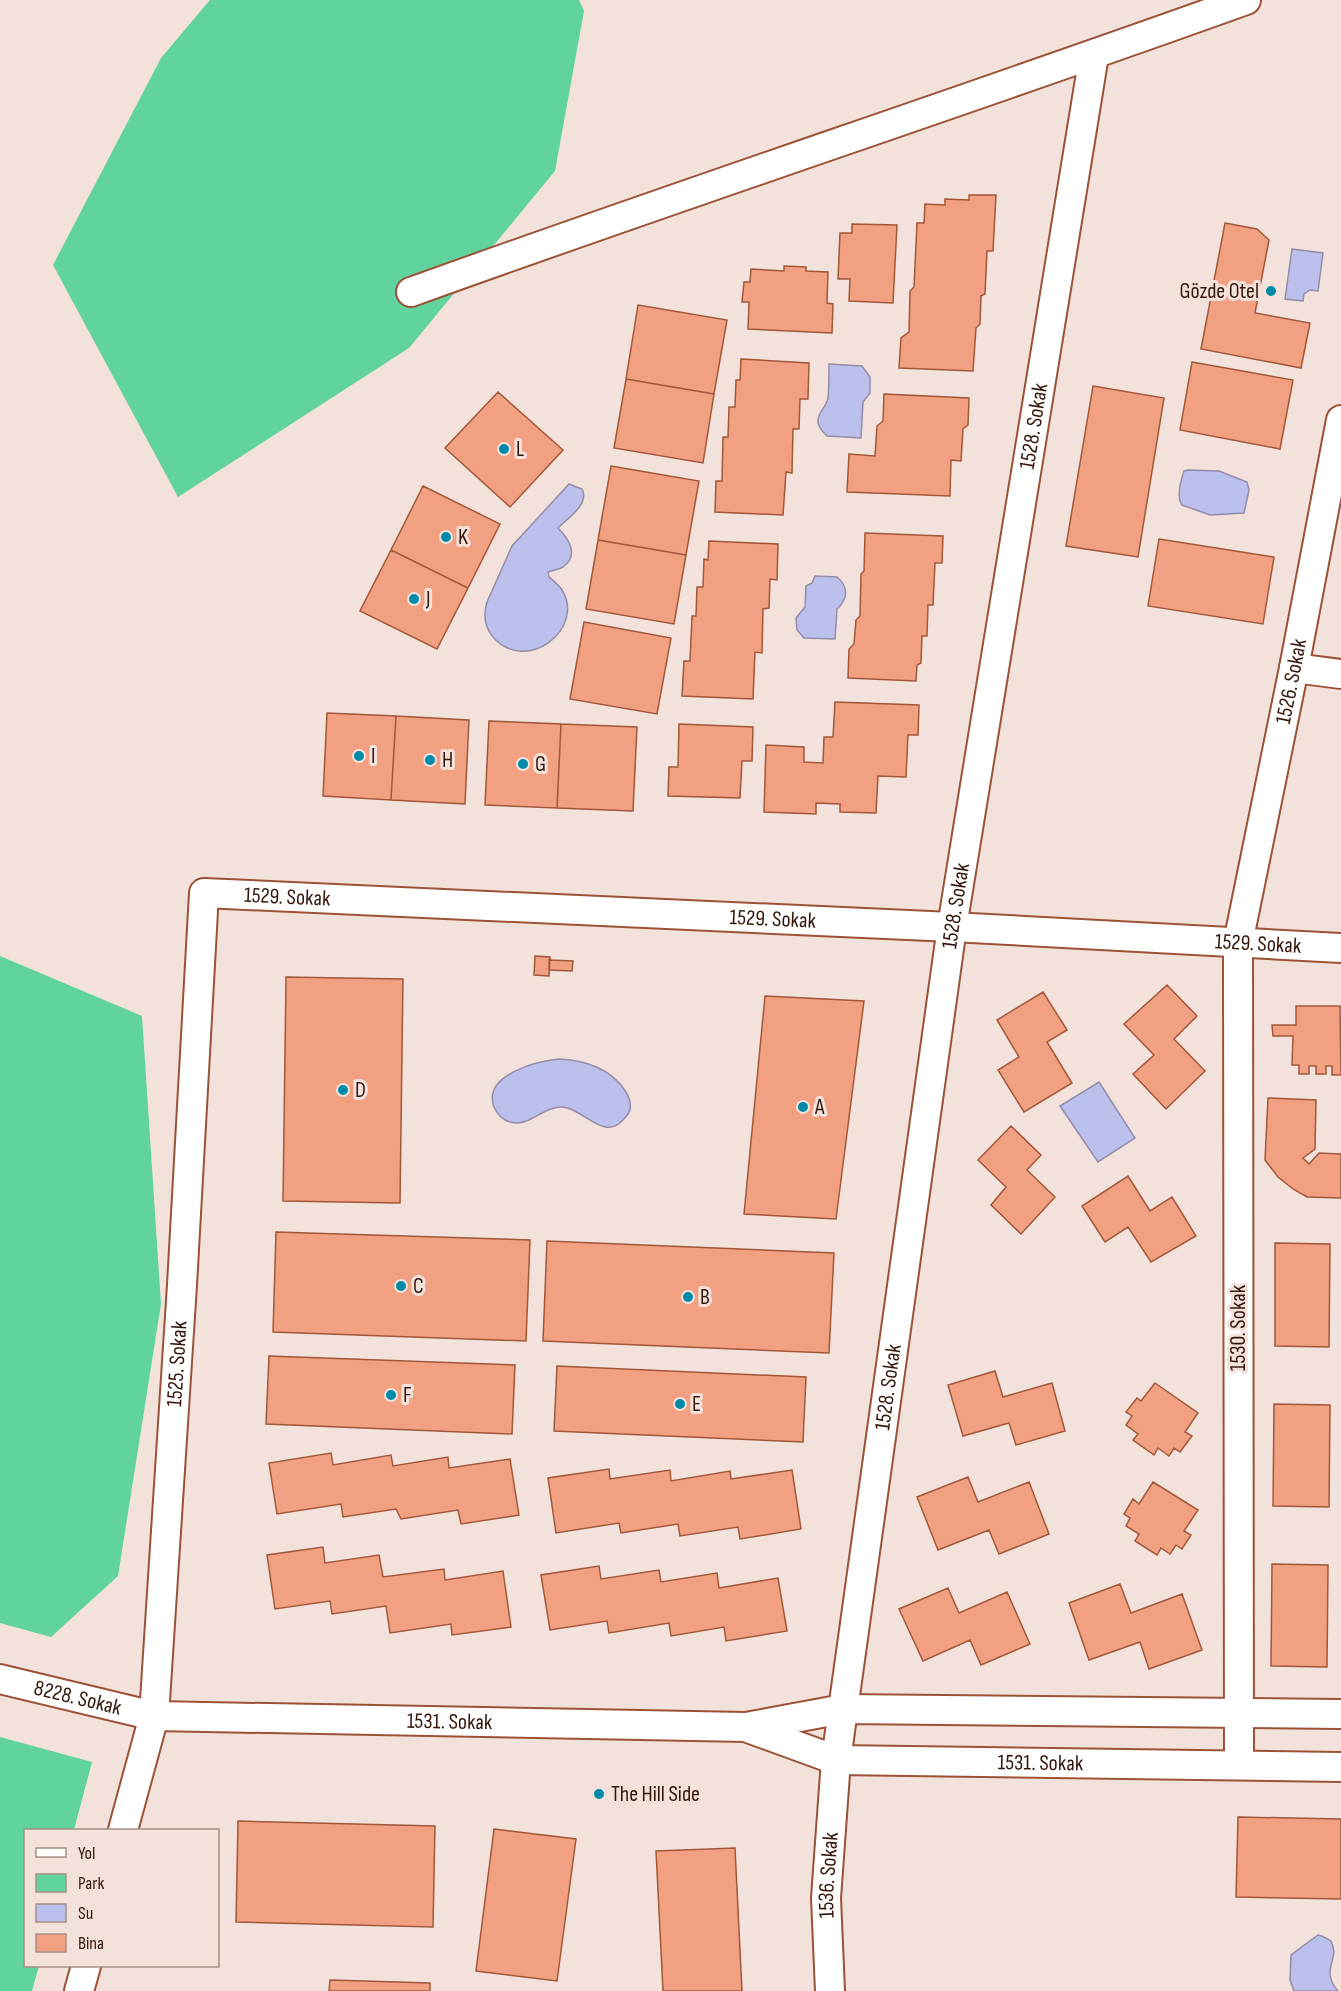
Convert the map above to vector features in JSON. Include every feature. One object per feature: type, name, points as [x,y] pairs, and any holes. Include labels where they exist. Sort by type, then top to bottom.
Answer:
[{"type":"street","points":[[411,292],[627,214],[1245,0]]},
{"type":"street","name":"1528. Sokak","points":[[836,1760],[952,927],[1094,54]]},
{"type":"street","name":"1526. Sokak","points":[[1238,943],[1294,668],[1341,420]]},
{"type":"street","points":[[1294,668],[1341,674]]},
{"type":"street","name":"1529. Sokak","points":[[204,893],[952,927],[1341,948]]},
{"type":"street","name":"1525. Sokak","points":[[123,1829],[154,1716],[183,1273],[204,893]]},
{"type":"street","name":"1530. Sokak","points":[[1238,943],[1239,1764]]},
{"type":"street","name":"8228. Sokak","points":[[0,1679],[154,1716]]},
{"type":"street","name":"1531. Sokak","points":[[154,1716],[746,1727],[843,1709],[1341,1714]]},
{"type":"street","name":"1531. Sokak","points":[[746,1727],[836,1760],[1341,1767]]},
{"type":"street","name":"1536. Sokak","points":[[830,1991],[826,1898],[836,1760]]},
{"type":"street","points":[[79,1991],[85,1967]]},
{"type":"green space","points":[[210,0],[579,0],[584,11],[555,171],[409,348],[178,497],[53,265],[161,58]]},
{"type":"green space","points":[[0,956],[142,1016],[161,1304],[118,1576],[51,1637],[0,1623]]},
{"type":"green space","points":[[0,1737],[92,1762],[74,1829],[24,1829],[24,1967],[39,1967],[32,1991],[0,1991]]},
{"type":"water","points":[[1292,249],[1323,253],[1318,291],[1310,290],[1304,294],[1303,301],[1285,299]]},
{"type":"water","points":[[829,364],[862,366],[870,377],[870,393],[863,402],[861,438],[827,436],[818,424],[819,415],[828,398]]},
{"type":"water","points":[[1184,471],[1219,471],[1247,482],[1249,490],[1244,513],[1210,515],[1182,505],[1179,498],[1180,488]]},
{"type":"water","points":[[569,484],[582,489],[584,495],[581,505],[558,528],[571,547],[571,557],[563,567],[548,572],[549,577],[562,590],[567,605],[566,619],[559,632],[549,642],[536,649],[521,651],[506,647],[493,637],[486,625],[487,602],[512,546]]},
{"type":"water","points":[[815,576],[837,577],[844,585],[846,593],[837,609],[835,639],[804,638],[797,630],[796,618],[805,607],[806,586],[812,583]]},
{"type":"water","points":[[559,1059],[578,1061],[597,1067],[613,1077],[629,1098],[630,1110],[626,1117],[615,1126],[607,1127],[592,1122],[569,1108],[561,1107],[517,1123],[500,1116],[494,1107],[493,1096],[496,1086],[504,1078],[526,1066]]},
{"type":"water","points":[[1099,1082],[1135,1138],[1098,1162],[1060,1106]]},
{"type":"water","points":[[1318,1935],[1331,1941],[1334,1954],[1330,1977],[1338,1991],[1294,1991],[1290,1980],[1291,1955]]},
{"type":"building","points":[[969,195],[996,195],[993,251],[987,251],[985,294],[981,296],[980,324],[976,328],[973,371],[899,368],[901,338],[909,332],[910,291],[914,287],[917,223],[924,223],[925,204],[945,205],[945,199],[969,200]]},
{"type":"building","points":[[1225,223],[1257,229],[1269,240],[1255,313],[1310,323],[1301,368],[1201,349]]},
{"type":"building","points":[[852,224],[897,225],[893,303],[849,301],[850,279],[838,279],[840,233],[852,233]]},
{"type":"building","points":[[784,266],[806,267],[806,271],[828,272],[827,303],[833,304],[832,333],[748,329],[749,302],[742,302],[744,282],[750,282],[751,269],[784,271]]},
{"type":"building","points":[[638,305],[727,320],[714,394],[626,379]]},
{"type":"building","points":[[741,359],[809,363],[808,399],[800,399],[799,429],[793,429],[792,473],[786,472],[783,515],[715,512],[716,481],[722,481],[723,437],[728,437],[729,407],[735,407],[736,380],[740,380]]},
{"type":"building","points":[[1192,362],[1293,380],[1280,449],[1180,430]]},
{"type":"building","points":[[626,379],[714,394],[703,463],[614,448]]},
{"type":"building","points":[[1093,386],[1164,398],[1138,557],[1066,546]]},
{"type":"building","name":"L","points":[[498,392],[563,450],[510,507],[445,448]]},
{"type":"building","points":[[884,394],[969,398],[968,425],[963,429],[961,461],[951,460],[950,496],[847,492],[849,454],[875,456],[877,426],[883,421]]},
{"type":"building","points":[[611,466],[699,481],[686,555],[598,540]]},
{"type":"building","name":"K","points":[[423,486],[500,524],[468,588],[391,550]]},
{"type":"building","points":[[865,533],[943,536],[942,563],[935,563],[933,605],[928,605],[927,636],[922,636],[921,663],[917,665],[916,681],[848,678],[849,649],[854,644],[856,620],[860,616]]},
{"type":"building","points":[[1159,539],[1274,557],[1263,624],[1148,606]]},
{"type":"building","points":[[598,540],[686,555],[674,624],[586,609]]},
{"type":"building","points":[[709,541],[778,544],[777,580],[770,579],[769,608],[763,609],[762,653],[755,652],[753,699],[682,696],[684,661],[690,661],[692,616],[696,616],[697,587],[703,587],[704,559],[708,560]]},
{"type":"building","name":"J","points":[[391,550],[468,588],[437,649],[360,611]]},
{"type":"building","points":[[584,622],[671,638],[657,714],[570,699]]},
{"type":"building","points":[[835,702],[919,705],[918,735],[908,735],[906,777],[878,776],[876,813],[840,812],[840,804],[816,803],[816,814],[764,812],[766,745],[804,747],[804,762],[823,763],[824,737],[833,737]]},
{"type":"building","name":"I","points":[[327,713],[396,716],[391,800],[323,796]]},
{"type":"building","name":"H","points":[[396,716],[469,720],[465,804],[391,800]]},
{"type":"building","name":"G","points":[[489,721],[561,724],[557,808],[485,805]]},
{"type":"building","points":[[561,724],[637,727],[633,811],[557,808]]},
{"type":"building","points":[[679,724],[753,727],[752,761],[742,761],[740,798],[668,796],[669,767],[678,767]]},
{"type":"building","points":[[535,956],[550,957],[549,976],[534,975]]},
{"type":"building","points":[[549,960],[573,961],[572,971],[549,970]]},
{"type":"building","name":"D","points":[[286,977],[403,979],[400,1203],[283,1201]]},
{"type":"building","points":[[1167,985],[1197,1016],[1174,1039],[1205,1071],[1166,1109],[1133,1074],[1154,1055],[1124,1024]]},
{"type":"building","points":[[1043,992],[1067,1030],[1047,1042],[1072,1083],[1024,1112],[998,1070],[1019,1057],[997,1020]]},
{"type":"building","name":"A","points":[[765,996],[864,1001],[836,1219],[744,1214]]},
{"type":"building","points":[[1296,1006],[1340,1006],[1341,1075],[1332,1075],[1332,1066],[1326,1066],[1326,1074],[1316,1074],[1316,1066],[1309,1066],[1309,1074],[1299,1074],[1299,1065],[1292,1065],[1293,1036],[1273,1036],[1272,1025],[1296,1025]]},
{"type":"building","points":[[1268,1098],[1316,1100],[1315,1149],[1303,1158],[1309,1164],[1319,1153],[1341,1154],[1341,1198],[1307,1197],[1278,1177],[1265,1160]]},
{"type":"building","points":[[1011,1126],[1041,1155],[1027,1170],[1055,1197],[1021,1234],[991,1205],[1006,1187],[978,1160]]},
{"type":"building","points":[[1128,1176],[1150,1211],[1172,1197],[1196,1236],[1151,1262],[1128,1227],[1105,1242],[1082,1206]]},
{"type":"building","name":"C","points":[[276,1232],[530,1240],[526,1341],[273,1332]]},
{"type":"building","name":"B","points":[[547,1241],[834,1253],[829,1353],[543,1341]]},
{"type":"building","points":[[1275,1243],[1330,1244],[1329,1347],[1275,1346]]},
{"type":"building","name":"F","points":[[269,1356],[515,1365],[512,1434],[266,1424]]},
{"type":"building","name":"E","points":[[557,1366],[806,1377],[803,1442],[554,1431]]},
{"type":"building","points":[[995,1371],[1003,1397],[1052,1383],[1065,1431],[1016,1445],[1009,1423],[963,1436],[948,1385]]},
{"type":"building","points":[[1155,1383],[1198,1413],[1185,1432],[1192,1436],[1180,1452],[1174,1448],[1169,1456],[1158,1448],[1154,1455],[1133,1440],[1138,1434],[1126,1425],[1132,1416],[1126,1412],[1137,1398],[1141,1401]]},
{"type":"building","points":[[1274,1404],[1330,1405],[1329,1507],[1273,1506]]},
{"type":"building","points":[[331,1453],[333,1465],[391,1455],[393,1466],[448,1457],[449,1468],[510,1459],[519,1515],[461,1524],[458,1510],[401,1519],[396,1509],[343,1517],[341,1504],[277,1514],[269,1463]]},
{"type":"building","points":[[609,1469],[610,1479],[670,1470],[671,1481],[730,1471],[731,1479],[792,1470],[801,1529],[740,1539],[738,1527],[680,1536],[678,1524],[621,1533],[619,1523],[556,1533],[548,1478]]},
{"type":"building","points":[[968,1477],[978,1502],[1029,1482],[1049,1534],[999,1554],[989,1530],[938,1550],[917,1497]]},
{"type":"building","points":[[1153,1482],[1198,1510],[1184,1531],[1191,1535],[1182,1549],[1176,1545],[1170,1554],[1161,1548],[1157,1555],[1135,1541],[1139,1534],[1126,1526],[1130,1518],[1124,1514],[1133,1499],[1139,1504]]},
{"type":"building","points":[[323,1547],[325,1563],[379,1555],[383,1577],[444,1569],[445,1580],[503,1571],[511,1627],[452,1635],[451,1624],[390,1633],[386,1606],[332,1614],[330,1601],[275,1609],[267,1555]]},
{"type":"building","points":[[1272,1564],[1328,1565],[1327,1667],[1271,1666]]},
{"type":"building","points":[[599,1566],[601,1579],[659,1570],[661,1582],[717,1573],[719,1588],[778,1578],[787,1631],[726,1641],[724,1627],[671,1636],[669,1623],[609,1633],[607,1621],[550,1630],[541,1575]]},
{"type":"building","points":[[1120,1584],[1131,1613],[1182,1594],[1202,1650],[1149,1669],[1140,1642],[1089,1660],[1069,1603]]},
{"type":"building","points":[[948,1588],[959,1613],[1007,1592],[1030,1644],[981,1665],[970,1640],[923,1661],[899,1609]]},
{"type":"building","points":[[1238,1817],[1341,1819],[1341,1899],[1236,1897]]},
{"type":"building","points":[[238,1821],[435,1826],[433,1927],[236,1922]]},
{"type":"building","points":[[494,1829],[576,1839],[557,1981],[476,1971]]},
{"type":"building","points":[[735,1848],[742,1991],[663,1991],[656,1851]]},
{"type":"building","points":[[330,1980],[430,1983],[430,1991],[329,1991]]},
{"type":"place","name":"Gözde Otel","points":[[1271,291]]},
{"type":"place","name":"L","points":[[504,449]]},
{"type":"place","name":"K","points":[[446,537]]},
{"type":"place","name":"J","points":[[414,599]]},
{"type":"place","name":"I","points":[[359,756]]},
{"type":"place","name":"H","points":[[430,760]]},
{"type":"place","name":"G","points":[[523,764]]},
{"type":"place","name":"D","points":[[343,1090]]},
{"type":"place","name":"A","points":[[803,1107]]},
{"type":"place","name":"C","points":[[401,1286]]},
{"type":"place","name":"B","points":[[688,1297]]},
{"type":"place","name":"F","points":[[391,1395]]},
{"type":"place","name":"E","points":[[680,1404]]},
{"type":"place","name":"The Hill Side","points":[[599,1794]]}]
